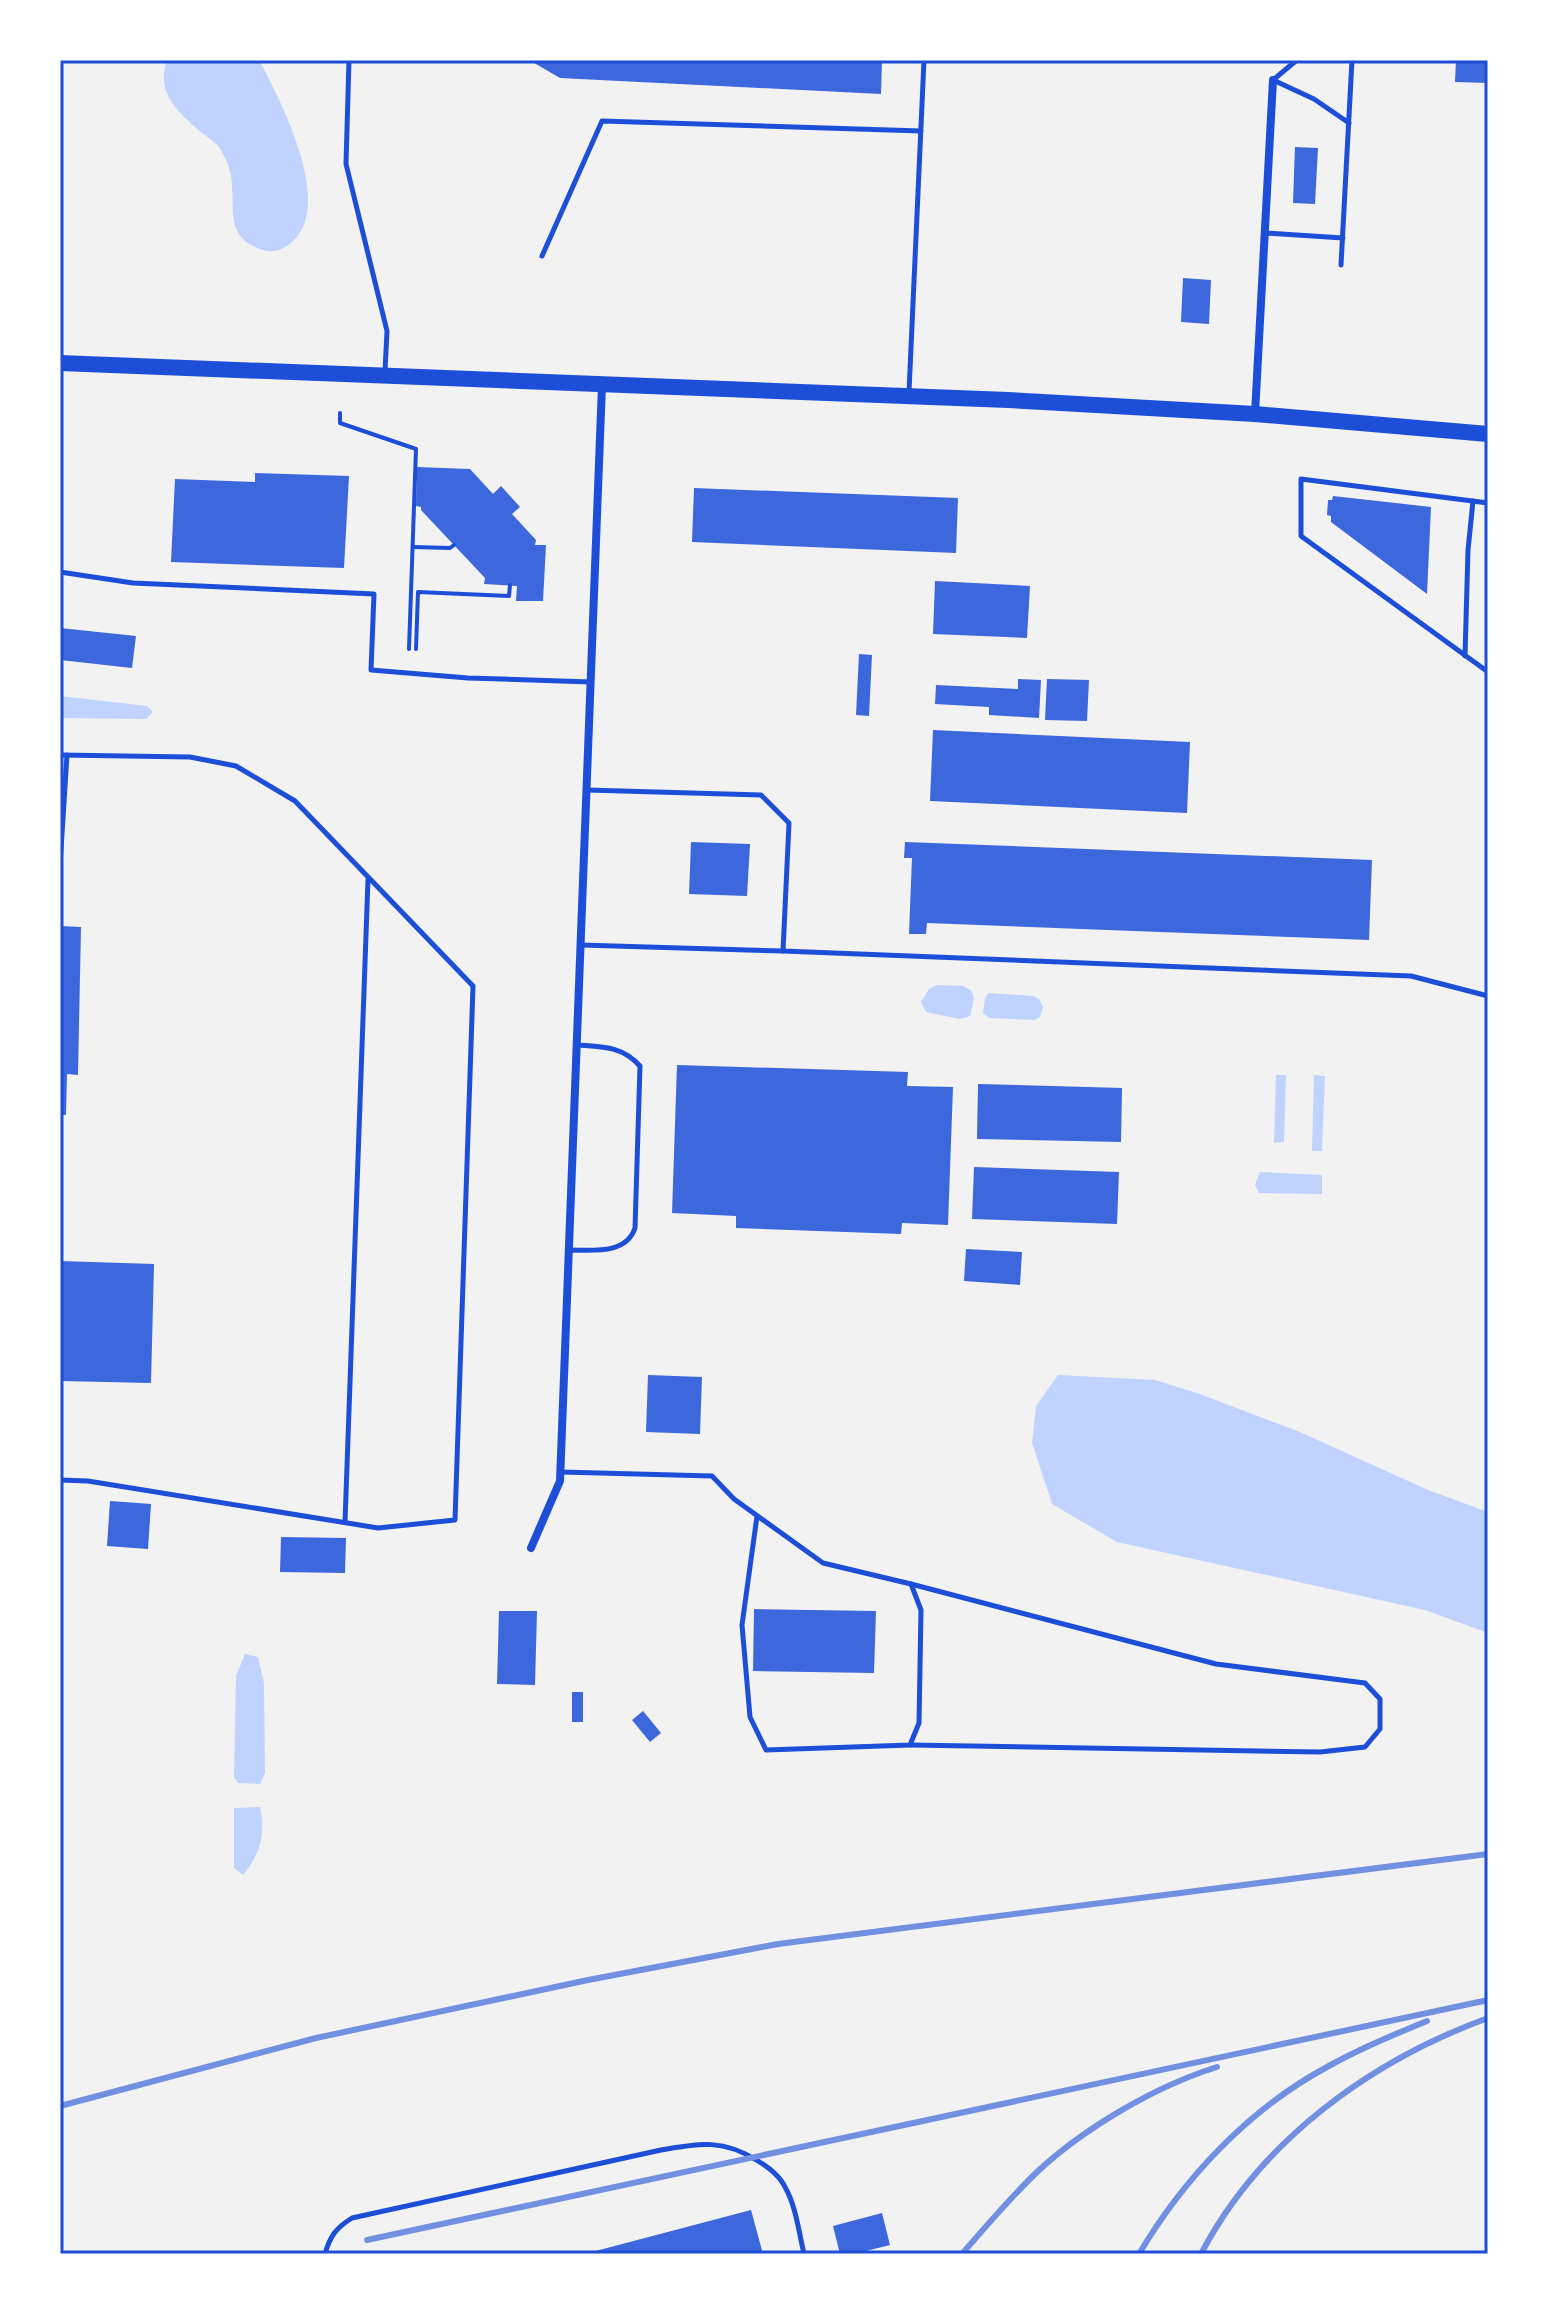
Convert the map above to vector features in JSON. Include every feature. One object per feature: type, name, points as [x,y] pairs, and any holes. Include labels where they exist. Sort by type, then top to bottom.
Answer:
[{"type":"main road","points":[[60,363],[1255,414],[1488,434]]},
{"type":"street","points":[[1255,414],[1273,80]]},
{"type":"street","points":[[531,1548],[561,1472],[602,385]]},
{"type":"lane","points":[[349,60],[346,164],[387,331],[384,376]]},
{"type":"lane","points":[[908,397],[924,60]]},
{"type":"lane","points":[[1297,60],[1273,80],[1314,99],[1349,123]]},
{"type":"lane","points":[[1341,265],[1352,60]]},
{"type":"lane","points":[[542,256],[602,121],[921,131]]},
{"type":"lane","points":[[1265,233],[1343,238]]},
{"type":"lane","points":[[1488,503],[1301,479],[1301,536],[1488,672]]},
{"type":"lane","points":[[1465,657],[1468,550],[1473,501]]},
{"type":"lane","points":[[60,572],[133,583],[374,594],[371,670],[468,678],[591,682]]},
{"type":"lane","points":[[60,865],[64,755],[190,757],[236,766],[295,801],[473,986],[455,1520],[378,1528],[88,1481],[60,1480]]},
{"type":"lane","points":[[587,790],[761,795],[789,823],[783,951]]},
{"type":"lane","points":[[345,1522],[368,878]]},
{"type":"lane","points":[[581,945],[1411,976],[1488,996]]},
{"type":"lane","points":[[569,1250],[608,1251],[633,1234],[635,1228],[640,1066],[629,1054],[615,1048],[577,1045]]},
{"type":"lane","points":[[561,1472],[712,1476],[734,1499],[823,1563],[1216,1664],[1365,1683],[1380,1699],[1380,1729],[1365,1747],[1320,1752],[910,1745],[766,1750],[750,1717],[742,1625],[757,1516]]},
{"type":"lane","points":[[910,1745],[919,1723],[921,1610],[911,1584]]},
{"type":"lane","points":[[325,2254],[330,2237],[352,2218],[661,2150],[708,2144],[722,2144],[744,2152],[775,2173],[786,2189],[804,2254]]},
{"type":"path","points":[[340,413],[340,423],[416,449],[409,649]]},
{"type":"path","points":[[413,547],[450,548],[454,545]]},
{"type":"path","points":[[416,649],[418,592],[509,596],[510,585]]},
{"type":"path","points":[[411,597],[418,597]]},
{"type":"water","points":[[167,60],[259,60],[290,125],[306,178],[308,203],[304,225],[287,246],[273,251],[264,250],[239,235],[226,160],[221,149],[172,103],[164,83]]},
{"type":"water","points":[[60,696],[147,706],[153,712],[146,719],[60,718]]},
{"type":"water","points":[[936,985],[963,986],[971,990],[974,998],[970,1016],[960,1019],[926,1012],[921,1002],[929,989]]},
{"type":"water","points":[[989,993],[1033,996],[1039,999],[1043,1007],[1040,1017],[1035,1020],[989,1018],[983,1013]]},
{"type":"water","points":[[1276,1075],[1286,1075],[1284,1142],[1274,1143]]},
{"type":"water","points":[[1314,1075],[1325,1076],[1322,1151],[1312,1151]]},
{"type":"water","points":[[1260,1172],[1322,1175],[1322,1194],[1259,1193],[1255,1185]]},
{"type":"water","points":[[1058,1375],[1155,1380],[1197,1393],[1300,1432],[1428,1490],[1488,1512],[1488,1633],[1425,1610],[1117,1542],[1052,1504],[1032,1443],[1036,1406]]},
{"type":"water","points":[[245,1654],[258,1657],[264,1683],[265,1773],[260,1784],[238,1783],[234,1777],[236,1676]]},
{"type":"water","points":[[260,1807],[260,1843],[254,1860],[243,1875],[234,1868],[234,1808]]},
{"type":"building","points":[[529,60],[882,60],[881,94],[560,78]]},
{"type":"building","points":[[1456,60],[1488,60],[1488,83],[1455,82]]},
{"type":"building","points":[[1295,147],[1318,148],[1315,204],[1293,203]]},
{"type":"building","points":[[1183,278],[1211,280],[1209,324],[1181,322]]},
{"type":"building","points":[[417,467],[470,469],[493,494],[501,486],[520,507],[512,514],[536,540],[535,545],[546,545],[543,601],[516,601],[517,586],[484,584],[485,578],[421,507],[416,506]]},
{"type":"building","points":[[255,473],[349,476],[344,568],[171,562],[175,479],[255,482]]},
{"type":"building","points":[[694,488],[958,498],[956,553],[692,542]]},
{"type":"building","points":[[1333,496],[1431,507],[1427,594],[1331,522],[1331,516],[1327,515],[1328,500],[1332,500]]},
{"type":"building","points":[[935,581],[1030,586],[1027,638],[933,634]]},
{"type":"building","points":[[60,628],[136,636],[132,668],[60,660]]},
{"type":"building","points":[[859,654],[872,655],[869,716],[856,715]]},
{"type":"building","points":[[1018,679],[1041,680],[1039,718],[989,715],[989,707],[935,704],[936,685],[1018,689]]},
{"type":"building","points":[[1047,679],[1089,680],[1087,721],[1045,720]]},
{"type":"building","points":[[933,730],[1190,742],[1187,813],[930,801]]},
{"type":"building","points":[[691,842],[750,844],[747,896],[689,894]]},
{"type":"building","points":[[905,842],[1372,860],[1369,940],[927,923],[926,934],[909,934],[912,858],[904,858]]},
{"type":"building","points":[[60,926],[81,927],[78,1075],[67,1074],[66,1115],[60,1115]]},
{"type":"building","points":[[677,1065],[908,1072],[907,1086],[953,1087],[948,1225],[902,1223],[901,1234],[736,1228],[736,1216],[672,1213]]},
{"type":"building","points":[[978,1084],[1122,1088],[1121,1142],[977,1139]]},
{"type":"building","points":[[974,1167],[1119,1172],[1117,1224],[972,1219]]},
{"type":"building","points":[[966,1249],[1022,1252],[1020,1285],[964,1281]]},
{"type":"building","points":[[60,1261],[154,1264],[151,1383],[60,1381]]},
{"type":"building","points":[[648,1375],[702,1377],[700,1434],[646,1432]]},
{"type":"building","points":[[110,1501],[151,1504],[148,1549],[107,1546]]},
{"type":"building","points":[[281,1537],[346,1538],[345,1573],[280,1572]]},
{"type":"building","points":[[754,1609],[876,1611],[874,1673],[753,1671]]},
{"type":"building","points":[[499,1611],[537,1611],[535,1685],[497,1684]]},
{"type":"building","points":[[572,1692],[583,1692],[583,1722],[572,1722]]},
{"type":"building","points":[[643,1711],[661,1733],[650,1742],[632,1720]]},
{"type":"building","points":[[751,2210],[763,2254],[588,2254],[588,2253]]},
{"type":"building","points":[[882,2213],[890,2245],[854,2254],[840,2254],[833,2226]]},
{"type":"railway","points":[[60,2106],[316,2038],[588,1980],[778,1944],[1488,1854]]},
{"type":"railway","points":[[367,2240],[1488,2000]]},
{"type":"railway","points":[[1201,2254],[1225,2213],[1254,2176],[1322,2110],[1402,2057],[1488,2018]]},
{"type":"railway","points":[[1139,2254],[1176,2199],[1198,2173],[1271,2103],[1339,2060],[1427,2021]]},
{"type":"railway","points":[[962,2254],[1027,2182],[1076,2140],[1146,2097],[1217,2067]]}]
